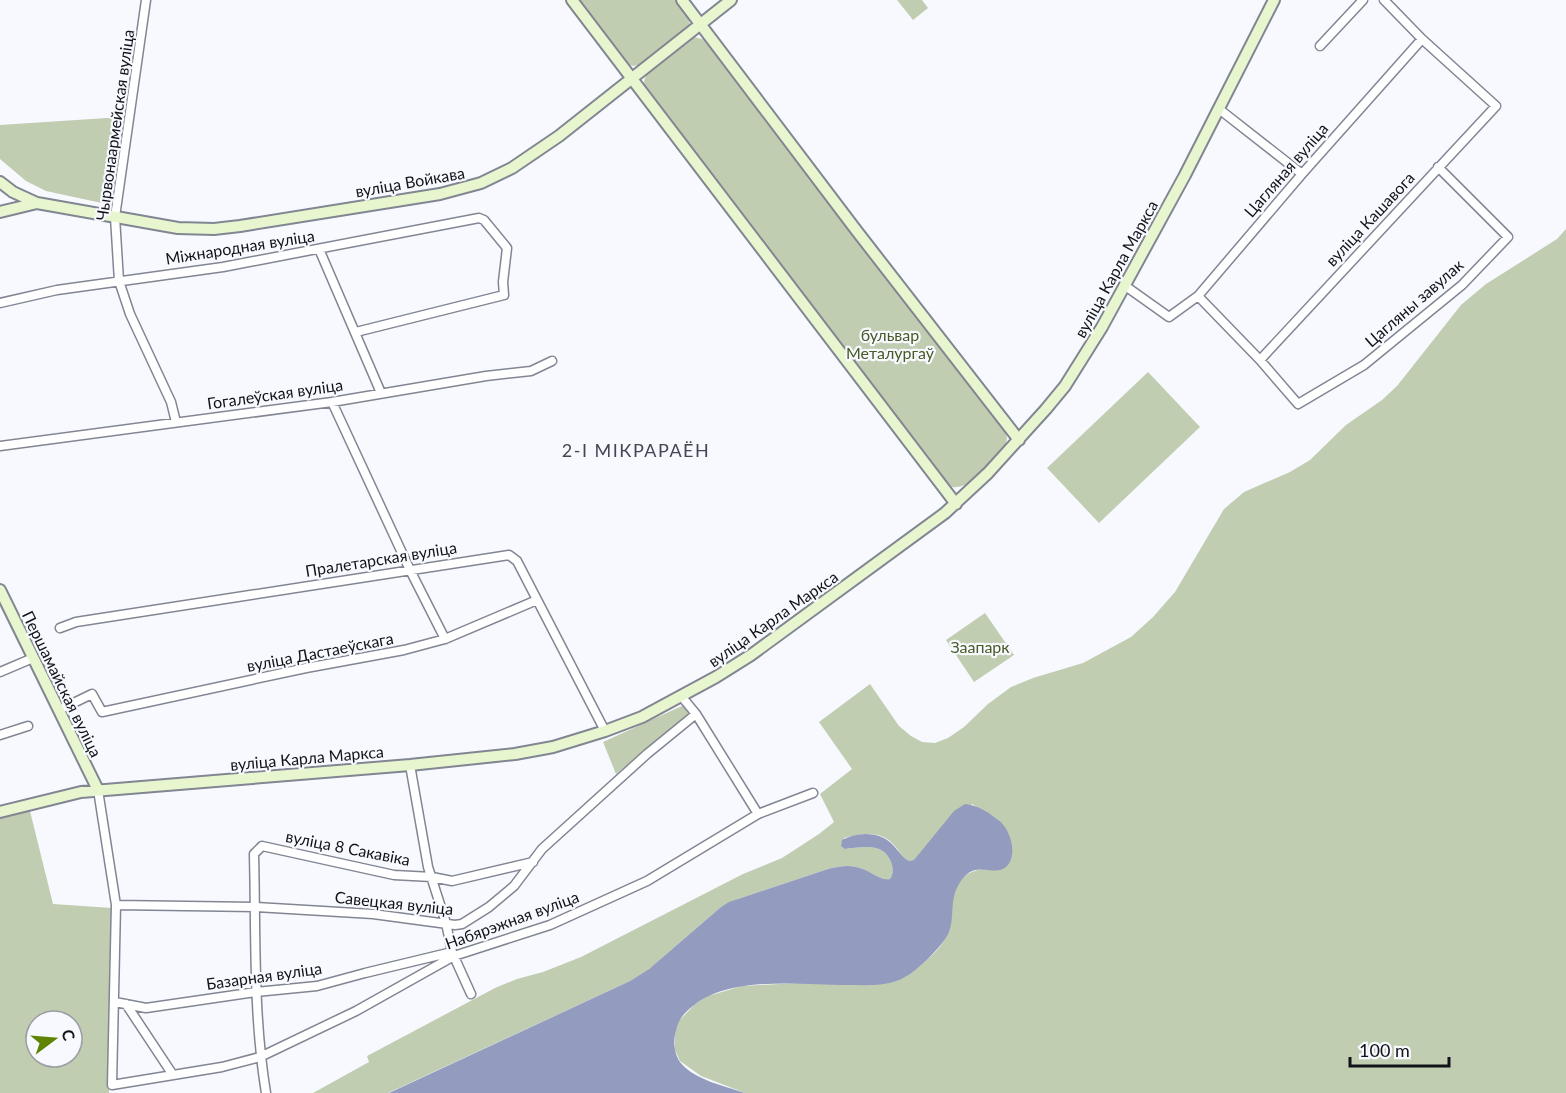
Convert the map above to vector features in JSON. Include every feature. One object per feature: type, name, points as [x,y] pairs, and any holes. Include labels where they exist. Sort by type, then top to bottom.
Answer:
[{"type":"main road","points":[[572,0],[956,504]]},
{"type":"main road","points":[[682,0],[1018,440]]},
{"type":"main road","name":"вуліца Войкава","points":[[0,182],[13,192],[37,203],[178,228],[214,229],[456,190],[481,183],[523,161],[559,136],[731,0]]},
{"type":"main road","name":"вуліца Карла Маркса","points":[[0,812],[69,793],[410,765],[515,754],[553,747],[642,717],[682,697],[751,655],[924,530],[956,504],[1018,440],[1065,386],[1124,285],[1219,109],[1274,0]]},
{"type":"main road","name":"вуліца Войкава","points":[[0,212],[37,203]]},
{"type":"main road","name":"Першамайская вуліца","points":[[0,590],[98,790]]},
{"type":"street","name":"Чырвонаармейская вуліца","points":[[146,0],[115,217],[119,281],[130,314],[171,402],[176,422]]},
{"type":"street","points":[[1320,46],[1363,0]]},
{"type":"street","points":[[1384,0],[1422,39]]},
{"type":"street","name":"вуліца Кашавога","points":[[1260,360],[1496,106],[1422,39]]},
{"type":"street","name":"Цагляная вуліца","points":[[1124,285],[1169,316],[1198,296],[1422,39]]},
{"type":"street","points":[[1219,109],[1302,174]]},
{"type":"street","name":"Цагляны завулак","points":[[1260,360],[1298,404],[1364,365],[1462,285],[1508,237],[1438,167]]},
{"type":"street","name":"Міжнародная вуліца","points":[[0,303],[57,290],[223,267],[480,218],[507,248],[502,282],[504,295],[356,332]]},
{"type":"street","points":[[319,249],[381,393]]},
{"type":"street","points":[[1198,296],[1260,360]]},
{"type":"street","name":"Гогалеўская вуліца","points":[[0,446],[332,402],[486,376],[531,371],[552,361]]},
{"type":"street","points":[[332,402],[410,570],[445,639]]},
{"type":"street","name":"Пралетарская вуліца","points":[[60,628],[88,620],[509,555],[517,561],[605,731]]},
{"type":"street","name":"вуліца Дастаеўскага","points":[[59,710],[92,694],[102,712],[306,668],[404,650],[445,639],[537,600]]},
{"type":"street","points":[[0,672],[33,658]]},
{"type":"street","points":[[682,697],[696,714],[758,814]]},
{"type":"street","name":"Савецкая вуліца","points":[[116,905],[256,908],[373,914],[455,926],[462,924],[489,907],[514,886],[542,849],[647,754],[696,714]]},
{"type":"street","points":[[0,735],[28,726]]},
{"type":"street","points":[[410,765],[428,867],[446,923],[453,954],[471,994]]},
{"type":"street","points":[[98,790],[116,905],[115,1002]]},
{"type":"street","name":"Набярэжная вуліца","points":[[115,1002],[112,1085],[222,1067],[260,1057],[356,1011],[453,954],[550,925],[601,903],[647,881],[758,814],[813,793]]},
{"type":"street","name":"вуліца 8 Сакавіка","points":[[256,908],[254,854],[262,846],[394,875],[432,877],[452,881],[533,862]]},
{"type":"street","points":[[256,908],[256,992],[260,1057],[266,1093]]},
{"type":"street","name":"Базарная вуліца","points":[[115,1002],[146,1008],[256,992],[318,986],[453,954]]},
{"type":"street","points":[[126,1004],[173,1075]]},
{"type":"green space","points":[[577,0],[677,0],[688,15],[690,26],[641,65],[633,66],[625,63]]},
{"type":"green space","points":[[897,0],[922,0],[928,8],[913,20]]},
{"type":"green space","name":"бульвар Металургаў","points":[[694,37],[706,40],[1006,432],[1005,446],[972,481],[957,487],[949,486],[645,89],[644,81],[648,71]]},
{"type":"green space","points":[[122,117],[111,205],[46,191],[26,181],[0,159],[0,125]]},
{"type":"green space","points":[[1566,229],[1566,1093],[745,1093],[701,1076],[680,1061],[675,1050],[677,1023],[695,1004],[708,996],[742,986],[905,977],[930,958],[945,940],[949,930],[951,905],[959,881],[971,872],[996,869],[1000,821],[972,804],[915,860],[909,861],[892,843],[881,836],[863,834],[844,838],[845,849],[873,848],[884,853],[892,865],[890,879],[880,878],[859,867],[841,866],[738,899],[721,907],[649,969],[630,981],[388,1093],[313,1093],[369,1062],[367,1056],[495,988],[581,957],[743,874],[782,858],[819,834],[834,822],[820,794],[852,769],[819,722],[870,684],[899,726],[922,742],[935,743],[948,738],[964,727],[988,704],[1011,687],[1083,663],[1131,637],[1175,592],[1224,509],[1244,492],[1290,472],[1310,460],[1346,425],[1382,400],[1397,386],[1461,305],[1486,284],[1557,239]]},
{"type":"green space","points":[[1148,372],[1200,427],[1099,523],[1047,468]]},
{"type":"green space","name":"Заапарк","points":[[985,613],[1014,655],[974,682],[946,640]]},
{"type":"green space","points":[[684,705],[691,715],[616,774],[603,742]]},
{"type":"green space","points":[[30,811],[53,904],[112,908],[109,1093],[0,1093],[0,817]]},
{"type":"water","points":[[965,804],[982,809],[1002,823],[1009,835],[1012,856],[1010,862],[1001,870],[977,870],[965,876],[954,896],[949,932],[930,957],[910,974],[898,980],[877,985],[788,983],[746,986],[709,996],[693,1006],[682,1017],[675,1039],[675,1051],[680,1062],[701,1078],[745,1093],[389,1093],[630,981],[649,969],[729,902],[841,866],[859,867],[880,878],[890,879],[893,872],[892,865],[884,853],[873,848],[845,849],[841,846],[842,840],[854,835],[874,835],[887,840],[904,858],[909,861],[914,860],[954,811]]},
{"type":"district","name":"2-І МІКРАРАЁН","points":[[636,451]]}]
